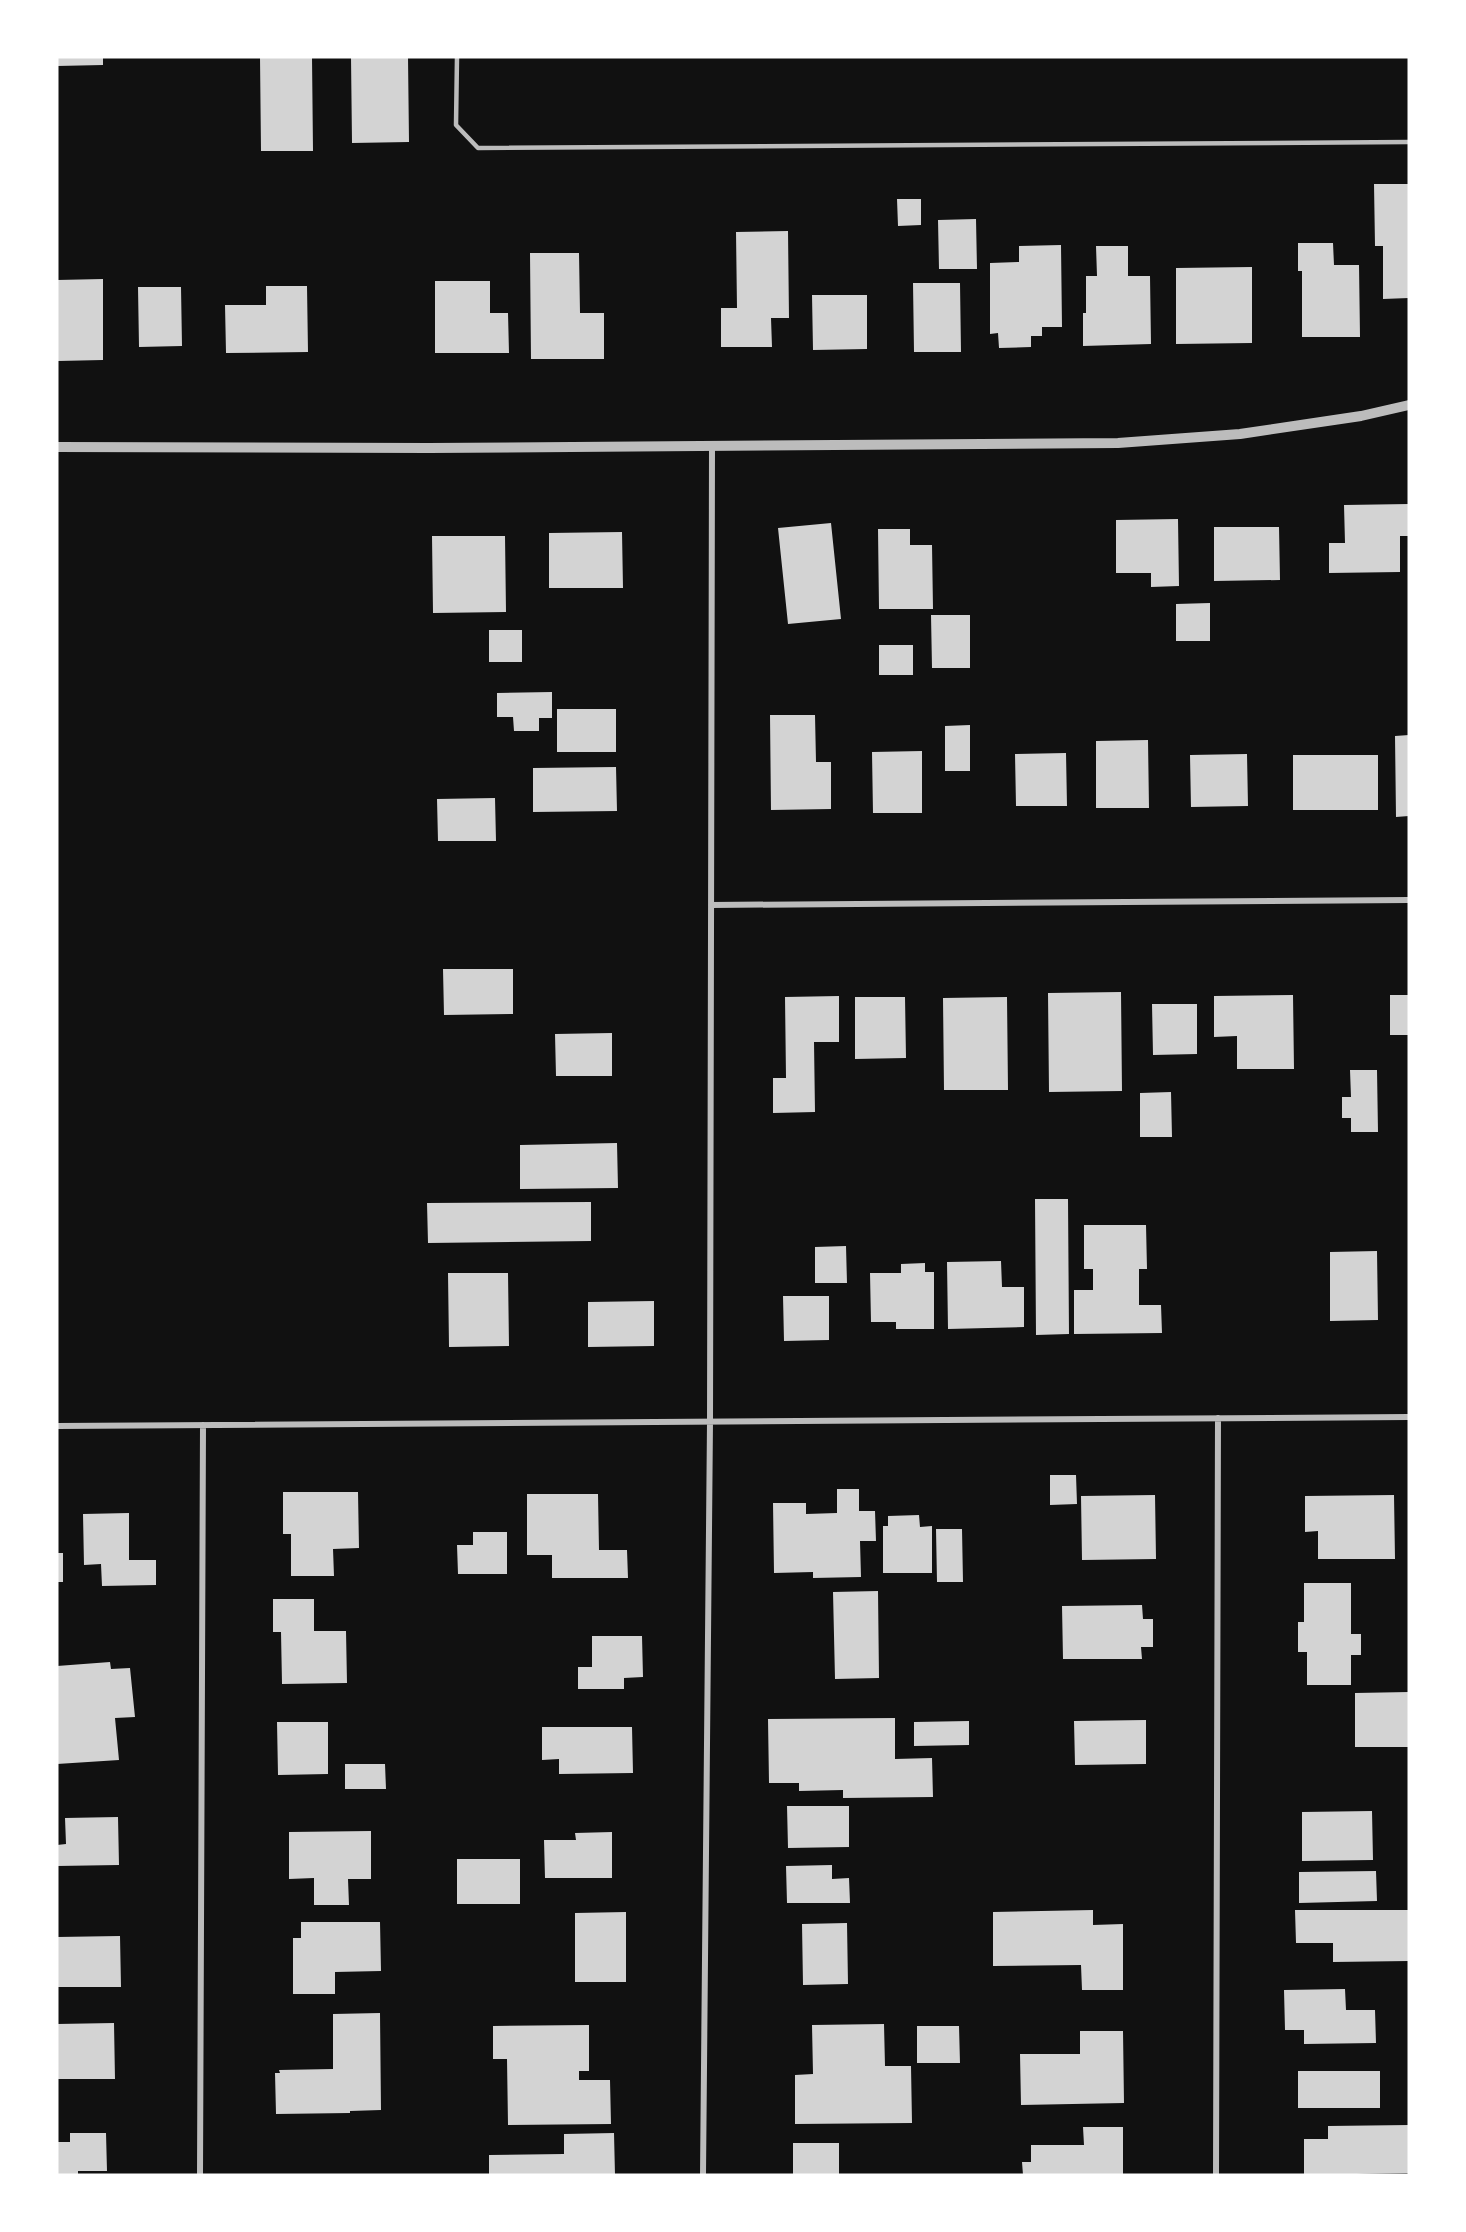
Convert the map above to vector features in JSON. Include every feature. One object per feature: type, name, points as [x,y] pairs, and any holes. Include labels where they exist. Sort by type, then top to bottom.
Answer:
[{"type":"street","points":[[57,447],[1118,443],[1240,434],[1360,416],[1409,405]]},
{"type":"street","points":[[703,2175],[710,1422],[712,446]]},
{"type":"street","points":[[711,905],[1409,900]]},
{"type":"street","points":[[57,1426],[1409,1417]]},
{"type":"street","points":[[1216,2175],[1218,1418]]},
{"type":"street","points":[[200,2175],[203,1425]]},
{"type":"lane","points":[[456,57],[456,125],[478,148],[1409,142]]},
{"type":"building","points":[[57,57],[103,57],[103,65],[57,66]]},
{"type":"building","points":[[260,57],[312,57],[313,151],[261,151]]},
{"type":"building","points":[[351,57],[408,57],[409,142],[352,143]]},
{"type":"building","points":[[1374,184],[1409,184],[1409,298],[1383,299],[1383,246],[1375,246]]},
{"type":"building","points":[[897,199],[921,199],[921,225],[898,226]]},
{"type":"building","points":[[976,219],[977,269],[939,269],[938,220]]},
{"type":"building","points":[[788,231],[789,318],[771,318],[772,347],[721,347],[721,308],[737,308],[736,232]]},
{"type":"building","points":[[1298,243],[1333,243],[1334,265],[1359,265],[1360,337],[1302,337],[1302,271],[1298,271]]},
{"type":"building","points":[[1061,245],[1062,327],[1042,327],[1042,336],[1031,336],[1031,347],[999,348],[998,333],[990,334],[990,263],[1019,262],[1019,246]]},
{"type":"building","points":[[1096,246],[1128,246],[1128,276],[1150,276],[1151,344],[1083,346],[1086,276],[1097,276]]},
{"type":"building","points":[[530,253],[579,253],[580,313],[604,313],[604,359],[531,359]]},
{"type":"building","points":[[1252,267],[1252,343],[1176,344],[1176,268]]},
{"type":"building","points":[[103,279],[103,360],[58,361],[57,280]]},
{"type":"building","points":[[435,281],[490,281],[490,313],[508,313],[509,353],[435,353]]},
{"type":"building","points":[[913,283],[960,283],[961,352],[914,352]]},
{"type":"building","points":[[266,286],[307,286],[308,352],[226,353],[225,305],[266,305]]},
{"type":"building","points":[[138,287],[181,287],[182,346],[139,347]]},
{"type":"building","points":[[812,295],[867,295],[867,349],[813,350]]},
{"type":"building","points":[[1409,504],[1409,536],[1400,536],[1400,572],[1329,573],[1329,543],[1345,543],[1344,505]]},
{"type":"building","points":[[1178,519],[1179,586],[1151,587],[1151,573],[1116,573],[1116,520]]},
{"type":"building","points":[[831,523],[841,619],[788,624],[778,528]]},
{"type":"building","points":[[1214,527],[1279,527],[1280,580],[1214,581]]},
{"type":"building","points":[[878,529],[910,529],[910,545],[932,545],[933,609],[879,609]]},
{"type":"building","points":[[622,532],[623,588],[549,588],[549,533]]},
{"type":"building","points":[[432,536],[505,536],[506,612],[433,613]]},
{"type":"building","points":[[1210,603],[1210,641],[1176,641],[1176,604]]},
{"type":"building","points":[[931,615],[970,615],[970,668],[932,668]]},
{"type":"building","points":[[489,630],[522,630],[522,662],[489,662]]},
{"type":"building","points":[[879,645],[913,645],[913,675],[879,675]]},
{"type":"building","points":[[552,692],[552,718],[539,718],[539,731],[514,731],[513,717],[497,717],[497,693]]},
{"type":"building","points":[[557,709],[616,709],[616,752],[557,752]]},
{"type":"building","points":[[770,715],[815,715],[816,762],[831,762],[831,809],[771,810]]},
{"type":"building","points":[[970,725],[970,771],[945,771],[945,726]]},
{"type":"building","points":[[1409,735],[1409,816],[1396,817],[1395,736]]},
{"type":"building","points":[[1148,740],[1149,808],[1096,808],[1096,741]]},
{"type":"building","points":[[922,751],[922,813],[873,813],[872,752]]},
{"type":"building","points":[[1066,753],[1067,806],[1016,806],[1015,754]]},
{"type":"building","points":[[1247,754],[1248,806],[1191,807],[1190,755]]},
{"type":"building","points":[[1293,755],[1378,755],[1378,810],[1293,810]]},
{"type":"building","points":[[616,767],[617,811],[533,812],[533,768]]},
{"type":"building","points":[[495,798],[496,841],[438,841],[437,799]]},
{"type":"building","points":[[443,969],[513,969],[513,1014],[444,1015]]},
{"type":"building","points":[[1121,992],[1122,1091],[1049,1092],[1048,993]]},
{"type":"building","points":[[1293,995],[1294,1069],[1237,1069],[1237,1036],[1214,1037],[1214,996]]},
{"type":"building","points":[[1390,995],[1409,995],[1409,1035],[1390,1035]]},
{"type":"building","points":[[839,996],[839,1042],[814,1042],[815,1112],[773,1113],[773,1078],[786,1078],[785,997]]},
{"type":"building","points":[[855,997],[905,997],[906,1058],[855,1059]]},
{"type":"building","points":[[1007,997],[1008,1090],[944,1090],[943,998]]},
{"type":"building","points":[[1152,1004],[1197,1004],[1197,1054],[1153,1055]]},
{"type":"building","points":[[612,1033],[612,1076],[556,1076],[555,1034]]},
{"type":"building","points":[[1350,1070],[1377,1070],[1378,1132],[1351,1132],[1351,1118],[1342,1118],[1342,1097],[1351,1097]]},
{"type":"building","points":[[1171,1092],[1172,1137],[1140,1137],[1140,1093]]},
{"type":"building","points":[[617,1143],[618,1188],[520,1189],[520,1145]]},
{"type":"building","points":[[1035,1199],[1068,1199],[1069,1334],[1036,1335]]},
{"type":"building","points":[[591,1202],[591,1241],[428,1243],[427,1203]]},
{"type":"building","points":[[1084,1225],[1146,1225],[1147,1269],[1139,1269],[1139,1305],[1161,1305],[1162,1333],[1074,1334],[1074,1290],[1093,1290],[1093,1269],[1084,1269]]},
{"type":"building","points":[[846,1246],[847,1283],[815,1283],[815,1247]]},
{"type":"building","points":[[1377,1251],[1378,1320],[1330,1321],[1330,1252]]},
{"type":"building","points":[[1001,1261],[1002,1287],[1024,1287],[1024,1327],[948,1329],[947,1262]]},
{"type":"building","points":[[925,1263],[925,1272],[934,1272],[934,1329],[896,1329],[896,1322],[871,1322],[870,1273],[901,1273],[901,1264]]},
{"type":"building","points":[[448,1273],[508,1273],[509,1346],[449,1347]]},
{"type":"building","points":[[783,1296],[829,1296],[829,1340],[784,1341]]},
{"type":"building","points":[[654,1301],[654,1346],[588,1347],[588,1302]]},
{"type":"building","points":[[1050,1475],[1076,1475],[1077,1504],[1050,1505]]},
{"type":"building","points":[[837,1489],[859,1489],[859,1511],[875,1511],[876,1541],[860,1541],[861,1577],[813,1578],[813,1572],[774,1573],[773,1503],[806,1503],[806,1514],[837,1513]]},
{"type":"building","points":[[283,1492],[358,1492],[359,1548],[333,1549],[334,1576],[291,1576],[291,1534],[283,1534]]},
{"type":"building","points":[[527,1494],[598,1494],[599,1550],[627,1550],[628,1578],[552,1578],[552,1555],[527,1555]]},
{"type":"building","points":[[1155,1495],[1156,1559],[1082,1560],[1081,1496]]},
{"type":"building","points":[[1394,1495],[1395,1559],[1318,1559],[1318,1531],[1305,1532],[1305,1496]]},
{"type":"building","points":[[129,1513],[129,1560],[156,1560],[156,1585],[102,1586],[101,1564],[84,1565],[83,1514]]},
{"type":"building","points":[[919,1515],[920,1527],[932,1526],[932,1573],[883,1573],[883,1526],[888,1526],[888,1516]]},
{"type":"building","points":[[936,1529],[962,1529],[963,1582],[937,1582]]},
{"type":"building","points":[[473,1532],[507,1532],[507,1574],[458,1574],[457,1545],[473,1545]]},
{"type":"building","points":[[57,1553],[63,1553],[63,1582],[57,1582]]},
{"type":"building","points":[[1304,1583],[1351,1583],[1351,1634],[1361,1634],[1361,1655],[1351,1655],[1351,1685],[1307,1685],[1307,1652],[1298,1652],[1298,1622],[1304,1622]]},
{"type":"building","points":[[878,1591],[879,1678],[835,1679],[833,1592]]},
{"type":"building","points":[[273,1599],[314,1599],[314,1631],[346,1631],[347,1683],[282,1684],[281,1632],[273,1632]]},
{"type":"building","points":[[1142,1605],[1143,1619],[1153,1619],[1153,1647],[1141,1647],[1142,1659],[1063,1659],[1062,1606]]},
{"type":"building","points":[[592,1636],[642,1636],[643,1677],[624,1678],[624,1689],[578,1689],[578,1667],[592,1667]]},
{"type":"building","points":[[110,1662],[111,1669],[130,1668],[135,1717],[115,1718],[119,1760],[57,1764],[57,1666]]},
{"type":"building","points":[[1409,1692],[1409,1747],[1355,1747],[1355,1693]]},
{"type":"building","points":[[895,1718],[895,1759],[932,1758],[933,1797],[843,1798],[843,1790],[799,1791],[799,1783],[769,1783],[768,1719]]},
{"type":"building","points":[[1146,1720],[1146,1764],[1075,1765],[1074,1721]]},
{"type":"building","points":[[969,1721],[969,1745],[914,1746],[914,1722]]},
{"type":"building","points":[[277,1722],[328,1722],[328,1774],[278,1775]]},
{"type":"building","points":[[542,1727],[632,1727],[633,1773],[559,1774],[559,1759],[542,1760]]},
{"type":"building","points":[[345,1764],[385,1764],[386,1789],[345,1789]]},
{"type":"building","points":[[787,1806],[849,1806],[849,1847],[788,1848]]},
{"type":"building","points":[[1372,1811],[1373,1860],[1302,1861],[1302,1812]]},
{"type":"building","points":[[118,1817],[119,1865],[57,1866],[57,1845],[66,1844],[65,1818]]},
{"type":"building","points":[[371,1831],[371,1879],[348,1879],[349,1905],[314,1905],[314,1878],[289,1879],[289,1832]]},
{"type":"building","points":[[612,1832],[612,1878],[545,1878],[544,1840],[576,1840],[575,1833]]},
{"type":"building","points":[[457,1859],[520,1859],[520,1904],[457,1904]]},
{"type":"building","points":[[832,1865],[832,1879],[849,1878],[850,1903],[787,1903],[786,1866]]},
{"type":"building","points":[[1376,1871],[1377,1901],[1299,1903],[1299,1872]]},
{"type":"building","points":[[1093,1910],[1093,1925],[1123,1924],[1123,1990],[1082,1990],[1081,1965],[993,1966],[993,1912]]},
{"type":"building","points":[[1295,1910],[1409,1910],[1409,1961],[1333,1962],[1333,1943],[1296,1943]]},
{"type":"building","points":[[626,1912],[626,1982],[575,1982],[575,1913]]},
{"type":"building","points":[[301,1922],[380,1922],[381,1971],[335,1972],[335,1994],[293,1994],[293,1938],[301,1938]]},
{"type":"building","points":[[847,1923],[848,1984],[803,1985],[802,1924]]},
{"type":"building","points":[[120,1936],[121,1987],[57,1987],[57,1937]]},
{"type":"building","points":[[1345,1989],[1346,2010],[1375,2010],[1376,2043],[1304,2044],[1304,2030],[1285,2030],[1284,1990]]},
{"type":"building","points":[[380,2013],[381,2110],[350,2111],[350,2113],[276,2114],[275,2073],[280,2073],[279,2070],[333,2069],[333,2014]]},
{"type":"building","points":[[114,2023],[115,2079],[57,2079],[57,2024]]},
{"type":"building","points":[[884,2024],[885,2066],[911,2066],[912,2123],[795,2124],[795,2075],[813,2074],[812,2025]]},
{"type":"building","points":[[589,2025],[589,2071],[579,2071],[579,2080],[610,2080],[611,2124],[508,2125],[507,2059],[493,2059],[493,2026]]},
{"type":"building","points":[[917,2026],[959,2026],[960,2063],[917,2063]]},
{"type":"building","points":[[1080,2031],[1123,2031],[1124,2103],[1021,2105],[1020,2054],[1080,2054]]},
{"type":"building","points":[[1298,2071],[1380,2071],[1380,2108],[1298,2108]]},
{"type":"building","points":[[1409,2125],[1409,2173],[1304,2175],[1304,2139],[1328,2139],[1328,2126]]},
{"type":"building","points":[[1083,2127],[1123,2127],[1123,2175],[1023,2175],[1022,2162],[1031,2162],[1031,2145],[1084,2145]]},
{"type":"building","points":[[70,2133],[106,2133],[107,2171],[78,2171],[78,2175],[57,2175],[57,2142],[70,2142]]},
{"type":"building","points":[[614,2133],[615,2175],[489,2175],[489,2155],[564,2154],[564,2134]]},
{"type":"building","points":[[793,2143],[839,2143],[839,2175],[793,2175]]}]
